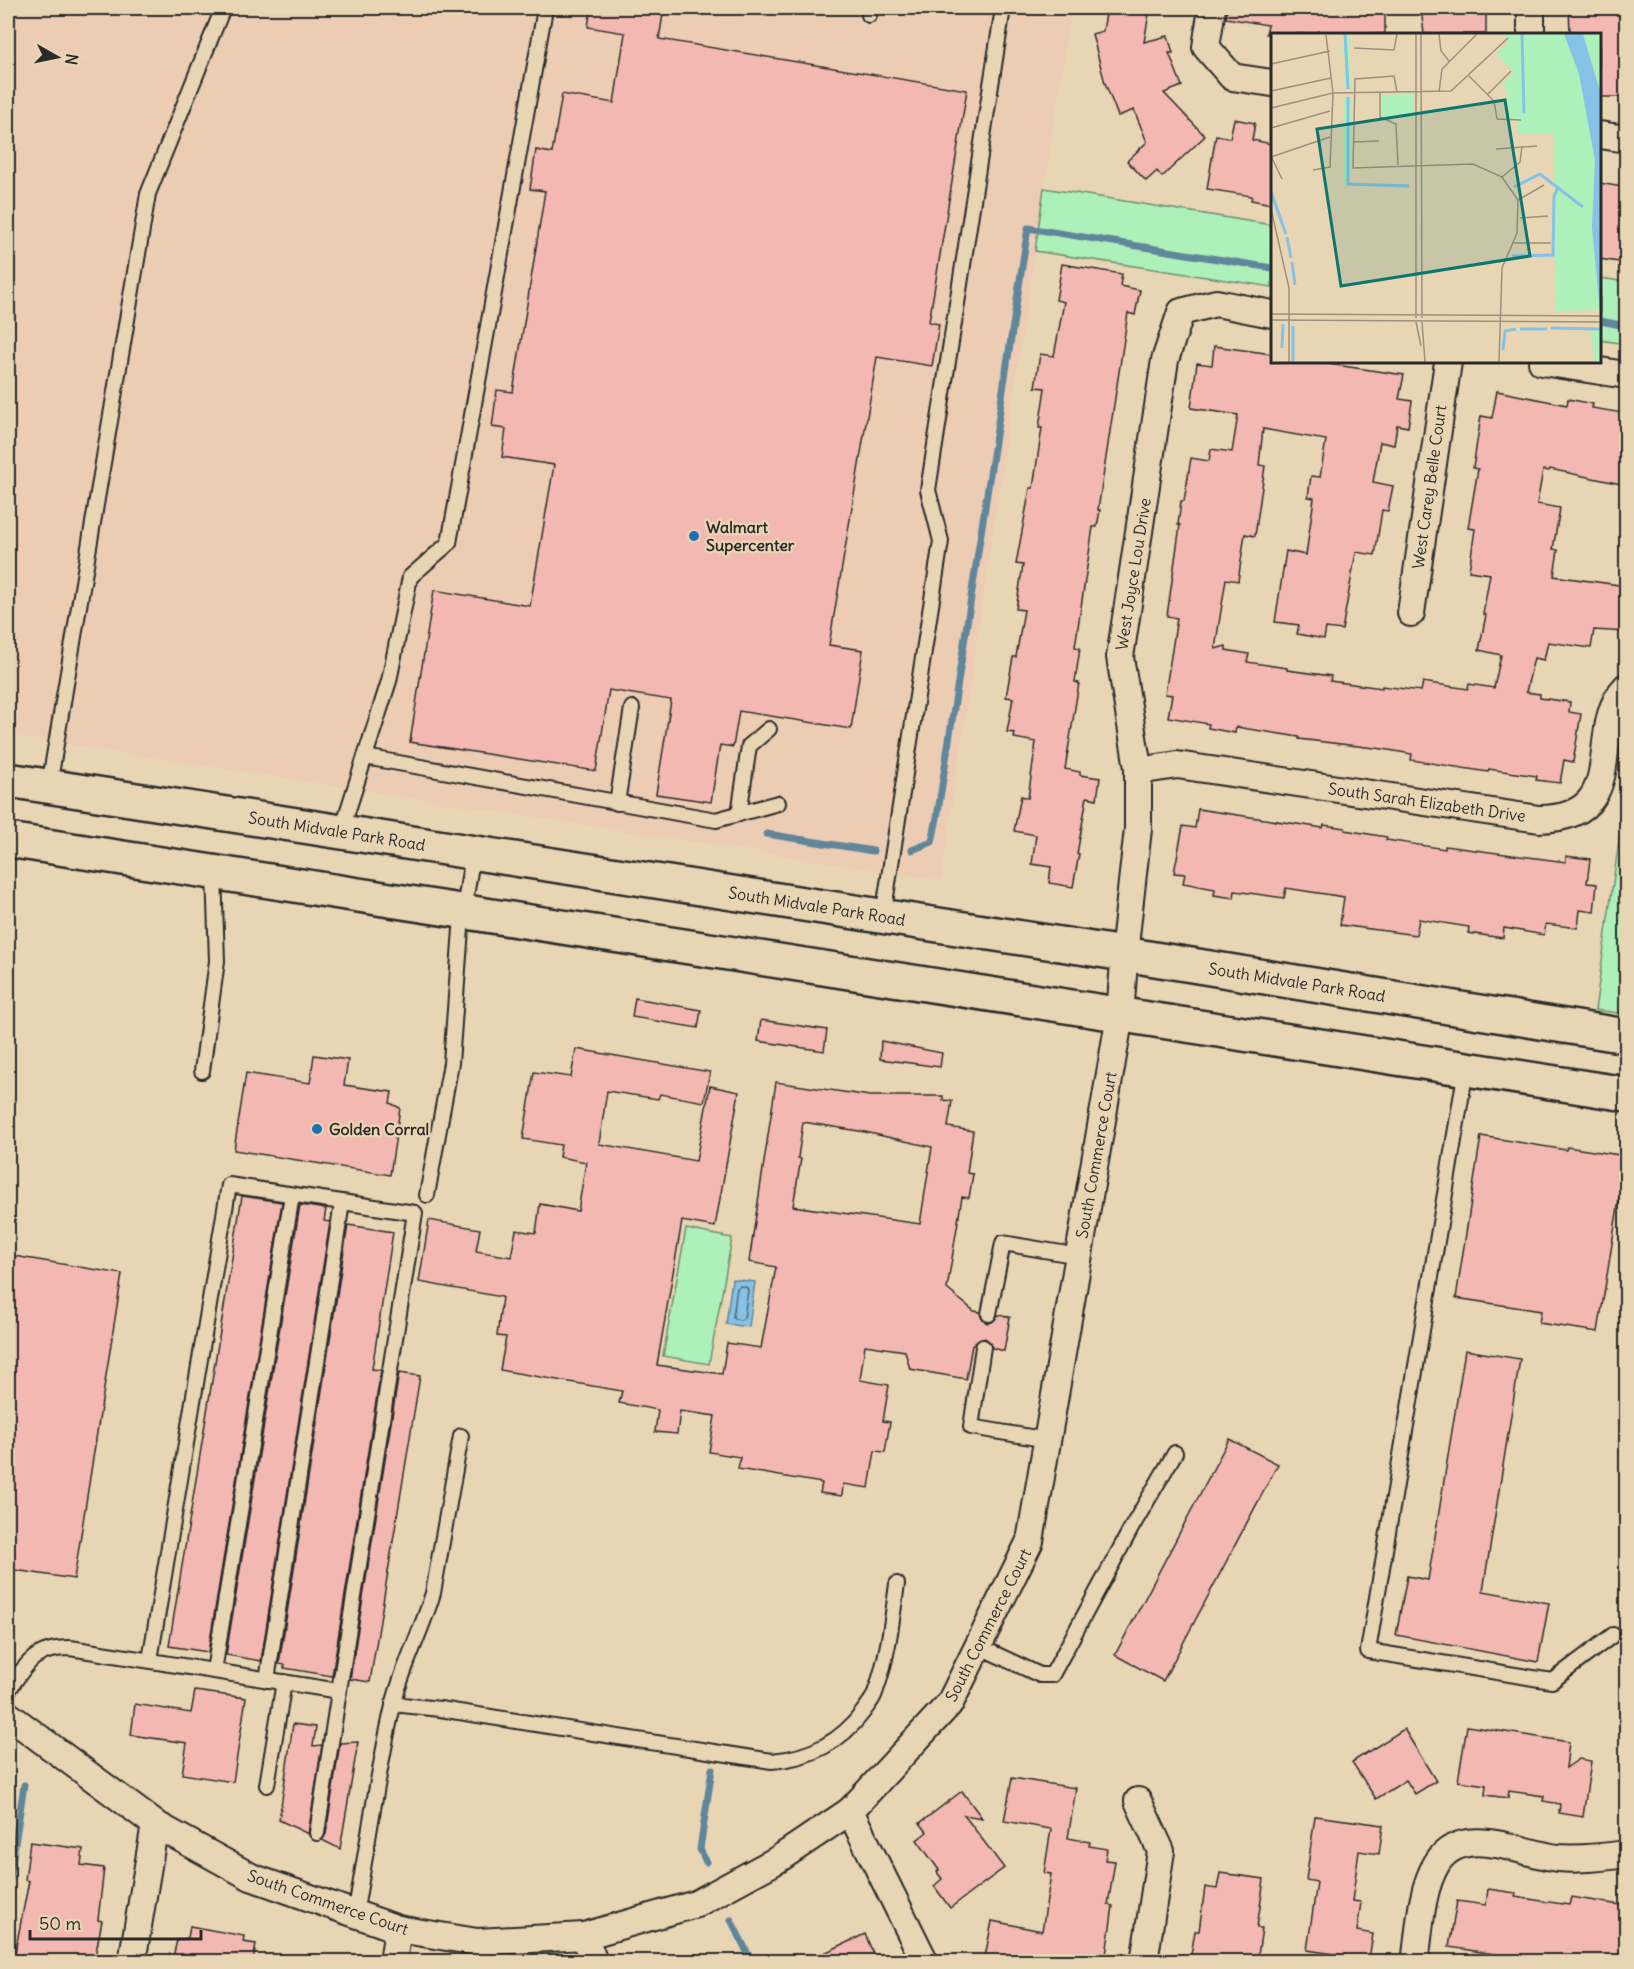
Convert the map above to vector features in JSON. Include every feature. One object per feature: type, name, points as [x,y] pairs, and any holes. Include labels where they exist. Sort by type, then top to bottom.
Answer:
[{"type":"main road","name":"South Midvale Park Road","points":[[8,780],[883,916],[1123,967],[1626,1036]]},
{"type":"main road","points":[[8,840],[1626,1094]]},
{"type":"street","points":[[1212,8],[1206,47],[1232,77],[1271,83]]},
{"type":"street","points":[[1530,8],[1531,33]]},
{"type":"street","points":[[1601,135],[1626,139]]},
{"type":"street","name":"West Joyce Lou Drive","points":[[1123,967],[1138,829],[1138,771],[1120,657],[1166,360],[1181,312],[1216,303],[1271,314]]},
{"type":"street","name":"West Carey Belle Court","points":[[1411,613],[1448,363]]},
{"type":"street","points":[[1548,363],[1626,375]]},
{"type":"street","name":"South Sarah Elizabeth Drive","points":[[1138,771],[1177,765],[1539,819],[1555,819],[1571,814],[1595,797],[1602,779],[1613,711],[1626,687]]},
{"type":"street","name":"South Commerce Court","points":[[8,1715],[155,1824],[251,1877],[398,1929],[477,1942],[584,1936],[696,1904],[777,1860],[850,1811],[950,1703],[1030,1541],[1120,1015],[1123,967]]},
{"type":"street","points":[[1138,1801],[1161,1851],[1144,1962]]},
{"type":"street","points":[[850,1811],[925,1962]]},
{"type":"street","points":[[132,1962],[155,1824]]},
{"type":"street","points":[[1415,1962],[1430,1879],[1438,1862],[1441,1845],[1476,1842],[1513,1847],[1557,1858],[1596,1858],[1626,1854]]},
{"type":"street","points":[[393,1962],[398,1929]]},
{"type":"street","points":[[584,1936],[594,1962]]},
{"type":"lane","points":[[49,786],[148,194],[223,8]]},
{"type":"lane","points":[[883,916],[941,541],[928,490],[1003,8]]},
{"type":"lane","points":[[341,832],[389,681],[410,577],[449,543],[545,9]]},
{"type":"lane","points":[[617,803],[632,708]]},
{"type":"lane","points":[[739,814],[749,746],[769,729]]},
{"type":"lane","points":[[364,757],[716,820],[778,803]]},
{"type":"lane","points":[[426,1195],[451,1063],[464,912],[473,852]]},
{"type":"lane","points":[[202,1071],[218,961],[214,873]]},
{"type":"lane","points":[[1466,1069],[1368,1651],[1552,1681],[1613,1635]]},
{"type":"lane","points":[[150,1660],[229,1185],[415,1213],[317,1833]]},
{"type":"lane","points":[[214,1671],[292,1195]]},
{"type":"lane","points":[[267,1680],[342,1203]]},
{"type":"lane","points":[[989,1314],[1003,1243],[1079,1256]]},
{"type":"lane","points":[[983,1347],[971,1427],[1048,1440]]},
{"type":"lane","points":[[355,1914],[393,1704],[433,1593],[461,1436]]},
{"type":"lane","points":[[978,1646],[1040,1676],[1052,1675],[1133,1525],[1175,1454]]},
{"type":"lane","points":[[393,1704],[440,1709],[772,1761],[793,1759],[821,1749],[853,1726],[875,1695],[886,1654],[897,1584]]},
{"type":"lane","points":[[8,1691],[34,1656],[54,1648],[70,1648],[339,1691]]},
{"type":"lane","points":[[267,1785],[284,1682]]},
{"type":"shaded area","points":[[8,8],[1071,8],[941,880],[8,735]]},
{"type":"green space","points":[[1044,188],[1271,225],[1271,287],[1035,251]]},
{"type":"green space","points":[[1601,278],[1626,282],[1626,344],[1601,340]]},
{"type":"green space","points":[[1626,791],[1626,1014],[1595,1010]]},
{"type":"green space","points":[[686,1229],[732,1238],[709,1364],[663,1356]]},
{"type":"water","points":[[732,1279],[755,1282],[749,1327],[726,1324]]},
{"type":"building","points":[[591,8],[664,8],[659,39],[967,90],[929,322],[939,324],[932,366],[877,357],[829,645],[863,650],[851,729],[739,711],[733,747],[720,745],[711,802],[656,794],[671,700],[609,690],[596,771],[410,742],[434,590],[530,606],[554,465],[502,457],[506,429],[492,427],[497,390],[513,392],[545,191],[530,189],[536,150],[552,153],[562,94],[614,103],[625,33],[588,27]]},
{"type":"building","points":[[1107,8],[1150,8],[1144,42],[1168,36],[1173,53],[1169,53],[1182,86],[1164,93],[1205,136],[1162,177],[1157,171],[1146,181],[1127,161],[1147,142],[1134,110],[1118,116],[1105,83],[1092,34],[1103,31]]},
{"type":"building","points":[[1227,8],[1385,8],[1385,33],[1318,31],[1318,33],[1266,34],[1268,25],[1226,18]]},
{"type":"building","points":[[1421,8],[1486,8],[1486,33],[1424,33]]},
{"type":"building","points":[[1569,8],[1626,8],[1626,97],[1601,97],[1601,33],[1570,32]]},
{"type":"building","points":[[1234,119],[1255,123],[1252,140],[1271,144],[1271,204],[1251,200],[1252,196],[1207,189],[1216,135],[1230,138]]},
{"type":"building","points":[[1601,183],[1623,187],[1619,209],[1626,210],[1626,263],[1601,259]]},
{"type":"building","points":[[1062,264],[1122,274],[1120,286],[1140,290],[1135,315],[1128,313],[1098,510],[1100,510],[1097,527],[1093,527],[1075,647],[1080,648],[1075,682],[1079,683],[1065,769],[1080,772],[1080,775],[1100,778],[1097,799],[1087,797],[1073,887],[1049,883],[1051,867],[1032,864],[1036,835],[1014,831],[1021,796],[1028,798],[1036,742],[1014,738],[1015,733],[1007,732],[1013,698],[1006,697],[1024,610],[1016,609],[1023,565],[1016,564],[1030,488],[1033,488],[1042,428],[1039,428],[1045,388],[1035,387],[1040,354],[1054,356],[1064,302],[1056,300]]},
{"type":"building","points":[[1214,346],[1271,354],[1271,363],[1322,363],[1404,375],[1399,399],[1412,401],[1408,427],[1397,425],[1394,445],[1380,442],[1373,482],[1393,486],[1388,511],[1382,510],[1375,555],[1356,552],[1342,630],[1326,628],[1324,639],[1297,634],[1299,625],[1275,622],[1286,551],[1306,555],[1314,498],[1308,497],[1311,476],[1320,477],[1326,440],[1263,429],[1259,465],[1265,466],[1255,536],[1245,534],[1238,581],[1226,579],[1215,649],[1226,646],[1226,650],[1249,654],[1247,662],[1331,676],[1330,681],[1382,688],[1382,686],[1421,691],[1423,682],[1468,689],[1469,684],[1494,688],[1501,655],[1479,650],[1486,615],[1483,614],[1490,574],[1469,571],[1475,529],[1468,528],[1478,469],[1473,468],[1481,416],[1492,418],[1497,391],[1567,405],[1568,399],[1593,404],[1592,408],[1623,413],[1619,433],[1626,434],[1626,485],[1550,469],[1549,471],[1543,470],[1537,504],[1560,508],[1553,549],[1558,550],[1554,576],[1626,586],[1626,632],[1594,630],[1591,648],[1548,642],[1544,660],[1534,658],[1526,692],[1540,694],[1540,698],[1570,702],[1569,712],[1581,714],[1573,762],[1564,760],[1560,783],[1536,780],[1537,776],[1489,769],[1488,772],[1411,760],[1412,754],[1383,749],[1299,739],[1299,737],[1236,727],[1235,733],[1208,728],[1209,724],[1168,717],[1172,695],[1165,694],[1177,618],[1167,616],[1180,525],[1178,525],[1181,501],[1184,501],[1191,458],[1209,461],[1211,449],[1232,452],[1238,415],[1191,408],[1197,363],[1212,365]]},
{"type":"building","points":[[1198,809],[1323,828],[1324,825],[1345,828],[1345,830],[1387,837],[1386,840],[1445,849],[1445,846],[1566,862],[1566,856],[1590,859],[1587,883],[1597,884],[1594,912],[1580,910],[1578,928],[1546,924],[1544,935],[1504,928],[1503,938],[1468,933],[1469,927],[1419,919],[1416,935],[1340,925],[1344,897],[1286,888],[1284,898],[1235,891],[1234,898],[1214,895],[1215,889],[1183,883],[1185,874],[1174,873],[1183,826],[1195,828]]},
{"type":"building","points":[[635,998],[701,1010],[698,1028],[632,1017]]},
{"type":"building","points":[[761,1020],[827,1030],[824,1051],[758,1041]]},
{"type":"building","points":[[881,1041],[942,1053],[940,1067],[880,1059]]},
{"type":"building","points":[[576,1049],[710,1072],[704,1102],[660,1094],[658,1099],[607,1091],[599,1144],[696,1161],[710,1086],[739,1092],[715,1227],[682,1221],[657,1365],[722,1374],[727,1343],[761,1348],[776,1267],[749,1262],[776,1082],[870,1096],[943,1096],[943,1100],[952,1101],[948,1127],[973,1131],[967,1173],[973,1174],[969,1198],[962,1197],[947,1289],[974,1311],[980,1312],[981,1317],[987,1323],[992,1322],[998,1315],[1010,1317],[1004,1351],[992,1348],[991,1343],[985,1338],[976,1341],[972,1345],[966,1379],[910,1369],[905,1351],[865,1345],[860,1380],[889,1385],[883,1421],[890,1422],[885,1452],[875,1451],[869,1488],[843,1484],[842,1496],[820,1493],[822,1483],[738,1469],[740,1457],[709,1452],[715,1416],[680,1411],[677,1434],[655,1432],[658,1410],[619,1403],[622,1391],[500,1370],[506,1337],[497,1336],[502,1297],[419,1282],[429,1220],[480,1229],[476,1251],[511,1257],[516,1230],[536,1233],[540,1204],[578,1211],[586,1162],[559,1157],[561,1145],[523,1139],[534,1072],[571,1077]],"holes":[[[803,1122],[865,1132],[932,1147],[920,1224],[793,1206],[801,1159],[798,1158]]]},
{"type":"building","name":"Golden Corral","points":[[314,1055],[348,1060],[344,1085],[392,1092],[390,1103],[400,1108],[390,1175],[234,1150],[246,1073],[310,1083]]},
{"type":"building","points":[[1481,1136],[1566,1150],[1567,1147],[1626,1156],[1598,1332],[1539,1323],[1541,1311],[1456,1298]]},
{"type":"building","points":[[242,1196],[282,1202],[208,1652],[169,1646]]},
{"type":"building","points":[[300,1205],[326,1209],[324,1221],[330,1222],[261,1661],[226,1655]]},
{"type":"building","points":[[348,1225],[393,1232],[372,1369],[381,1370],[332,1676],[284,1668],[285,1665],[279,1664]]},
{"type":"building","points":[[8,1255],[122,1274],[74,1579],[8,1569]]},
{"type":"building","points":[[1465,1350],[1520,1359],[1483,1591],[1549,1603],[1538,1662],[1396,1635],[1407,1576],[1428,1580]]},
{"type":"building","points":[[399,1373],[420,1376],[370,1682],[350,1679]]},
{"type":"building","points":[[1229,1439],[1278,1464],[1163,1681],[1115,1655]]},
{"type":"building","points":[[195,1691],[246,1698],[233,1782],[182,1774],[187,1743],[131,1735],[135,1704],[191,1713]]},
{"type":"building","points":[[293,1724],[316,1727],[313,1746],[322,1745],[308,1834],[279,1820]]},
{"type":"building","points":[[1467,1726],[1569,1742],[1566,1768],[1579,1759],[1591,1761],[1583,1817],[1559,1813],[1560,1804],[1543,1801],[1544,1796],[1509,1791],[1508,1798],[1485,1795],[1486,1785],[1458,1781]]},
{"type":"building","points":[[1404,1729],[1436,1781],[1415,1794],[1406,1780],[1376,1799],[1352,1762]]},
{"type":"building","points":[[358,1742],[340,1849],[322,1840],[326,1834],[340,1743]]},
{"type":"building","points":[[1012,1778],[1076,1788],[1068,1838],[1090,1842],[1089,1846],[1107,1849],[1105,1860],[1115,1861],[1108,1905],[1113,1906],[1105,1962],[984,1962],[992,1921],[1042,1931],[1051,1874],[1044,1873],[1051,1829],[1004,1821]]},
{"type":"building","points":[[962,1791],[982,1818],[964,1815],[1004,1868],[950,1908],[934,1886],[942,1879],[937,1872],[939,1870],[917,1840],[927,1832],[920,1823]]},
{"type":"building","points":[[1315,1816],[1383,1825],[1379,1854],[1359,1851],[1352,1901],[1361,1902],[1357,1931],[1373,1934],[1369,1959],[1307,1950],[1317,1882],[1306,1880]]},
{"type":"building","points":[[30,1842],[83,1849],[81,1865],[104,1868],[98,1920],[102,1921],[94,1962],[13,1962],[29,1881],[25,1880]]},
{"type":"building","points":[[1220,1873],[1264,1879],[1257,1928],[1262,1928],[1257,1962],[1227,1962],[1191,1955],[1195,1931],[1199,1931],[1205,1887],[1217,1889]]},
{"type":"building","points":[[1488,1889],[1516,1893],[1515,1897],[1569,1905],[1571,1897],[1626,1906],[1626,1962],[1525,1962],[1525,1959],[1449,1947],[1457,1901],[1486,1905]]},
{"type":"building","points":[[190,1926],[244,1936],[243,1942],[256,1944],[253,1962],[172,1962],[177,1940],[188,1938]]},
{"type":"building","points":[[865,1934],[874,1955],[871,1956],[874,1962],[805,1962]]},
{"type":"waterway","points":[[912,850],[932,842],[937,818],[1028,228],[1271,268]]},
{"type":"waterway","points":[[1601,321],[1626,326]]},
{"type":"waterway","points":[[767,834],[873,851]]},
{"type":"waterway","points":[[706,1862],[700,1849],[712,1769]]},
{"type":"waterway","points":[[8,1889],[24,1785]]},
{"type":"waterway","points":[[731,1920],[752,1962]]},
{"type":"place","name":"Walmart Supercenter","points":[[694,536]]},
{"type":"place","name":"Golden Corral","points":[[317,1129]]}]
